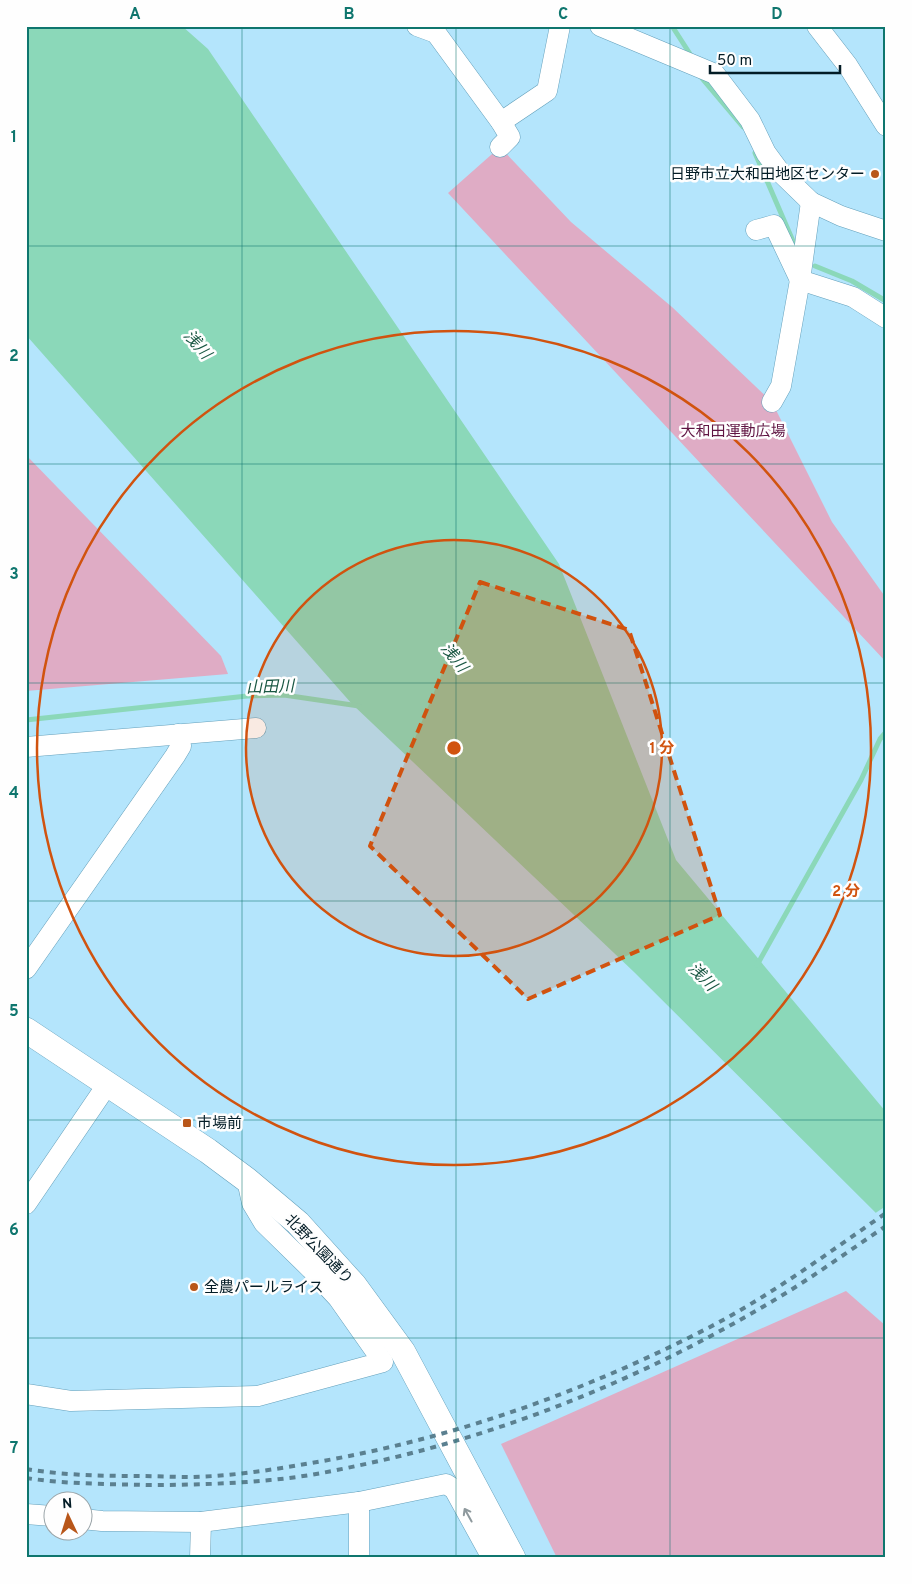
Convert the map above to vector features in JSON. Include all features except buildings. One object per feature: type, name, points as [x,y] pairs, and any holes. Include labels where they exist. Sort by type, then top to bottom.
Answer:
[{"type":"street","points":[[417,26],[439,30],[510,137],[500,147]]},
{"type":"street","points":[[501,122],[547,91],[560,26]]},
{"type":"street","points":[[600,26],[715,74],[750,120],[770,159],[780,172],[811,202],[841,216],[886,232]]},
{"type":"street","points":[[818,26],[848,66],[886,126]]},
{"type":"street","points":[[772,402],[781,386],[800,280],[811,202]]},
{"type":"street","points":[[756,230],[774,225],[800,280],[853,297],[886,318]]},
{"type":"street","points":[[26,747],[256,728]]},
{"type":"street","points":[[26,969],[175,756],[180,746],[178,734]]},
{"type":"street","name":"北野公園通り","points":[[26,1030],[208,1151],[298,1223],[354,1285],[404,1352],[513,1558]]},
{"type":"street","points":[[26,1204],[107,1085]]},
{"type":"street","points":[[26,1394],[71,1401],[258,1396],[383,1362],[338,1298],[264,1223],[252,1203],[246,1180]]},
{"type":"street","points":[[92,1520],[201,1522],[359,1502],[446,1484],[454,1489],[492,1558]]},
{"type":"street","points":[[358,1558],[359,1502]]},
{"type":"street","points":[[26,1514],[42,1515]]},
{"type":"street","points":[[200,1558],[201,1522]]},
{"type":"highlighted area","points":[[480,582],[629,630],[720,915],[528,999],[370,846]]},
{"type":"green space","name":"大和田運動広場","points":[[500,147],[571,222],[672,307],[772,402],[832,522],[886,598],[886,662],[448,193]]},
{"type":"green space","points":[[26,455],[221,656],[228,674],[26,691]]},
{"type":"green space","points":[[846,1291],[886,1326],[886,1558],[557,1558],[501,1444]]},
{"type":"water","name":"浅川","points":[[26,26],[182,26],[208,49],[559,564],[676,860],[886,1112],[886,1223],[634,972],[352,704],[26,335]]},
{"type":"pier","points":[[886,1206],[886,1225],[874,1214]]},
{"type":"waterway","points":[[672,26],[692,57]]},
{"type":"waterway","points":[[700,76],[743,127]]},
{"type":"waterway","points":[[755,153],[796,248]]},
{"type":"waterway","points":[[815,266],[852,281],[886,301]]},
{"type":"waterway","name":"山田川","points":[[26,720],[247,696],[284,695],[359,706]]},
{"type":"waterway","points":[[757,965],[861,780],[880,739],[886,732]]},
{"type":"railway","points":[[26,1469],[67,1474],[109,1476],[192,1477],[237,1474],[296,1466],[363,1453],[465,1427],[564,1393],[613,1373],[708,1328],[731,1316],[821,1259],[886,1213]]},
{"type":"railway","points":[[26,1478],[71,1483],[146,1485],[208,1484],[284,1479],[379,1461],[486,1432],[589,1394],[689,1347],[786,1293],[886,1226]]},
{"type":"place","name":"日野市立大和田地区センター","points":[[875,174]]},
{"type":"place","name":"市場前","points":[[187,1123]]},
{"type":"place","name":"全農パールライス","points":[[194,1287]]}]
